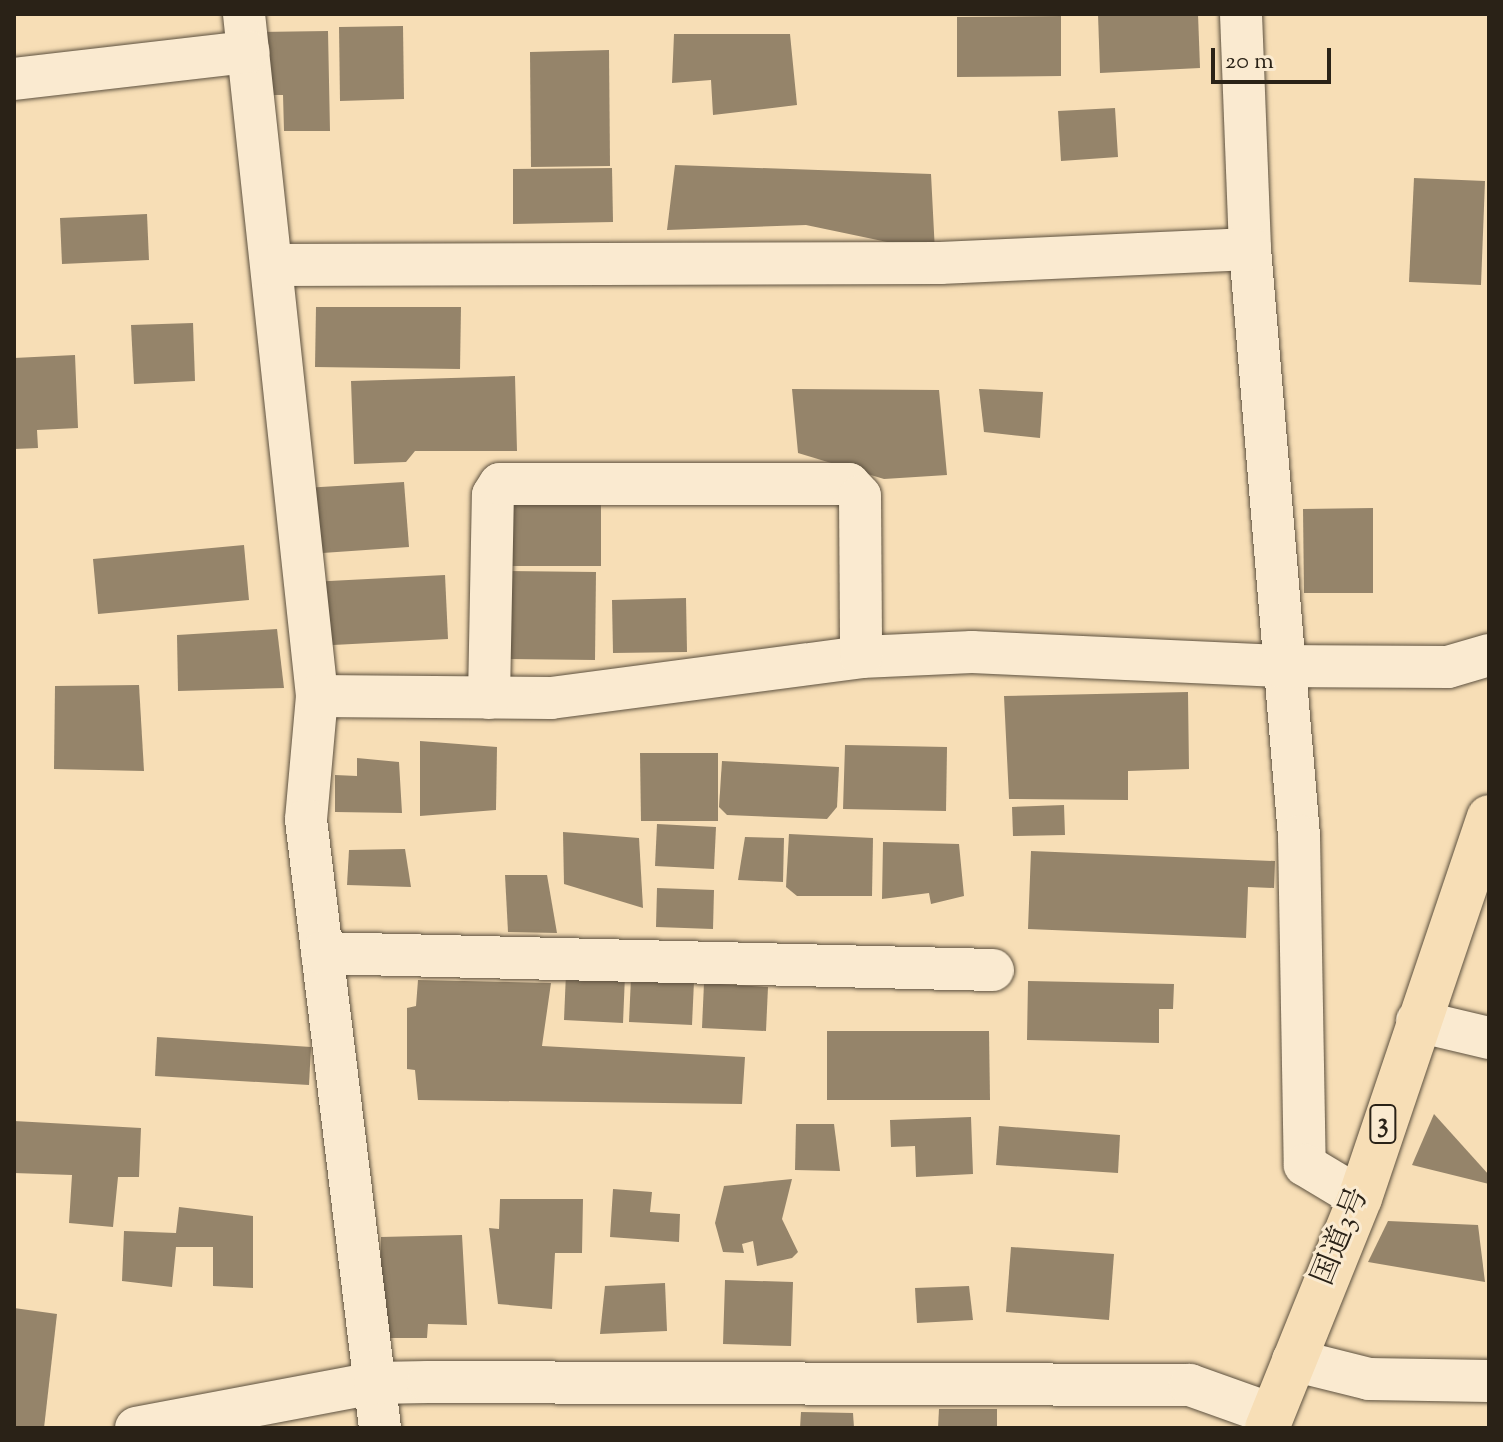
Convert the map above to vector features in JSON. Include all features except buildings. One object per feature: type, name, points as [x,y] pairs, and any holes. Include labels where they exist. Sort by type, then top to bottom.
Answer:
[{"type":"highway","name":"国道3号","points":[[1269,1421],[1360,1198],[1417,1021],[1489,817]]},
{"type":"street","points":[[1241,14],[1250,249],[1280,666],[1299,836],[1305,1165],[1360,1198]]},
{"type":"street","points":[[14,79],[246,33],[274,265],[317,696],[306,820],[380,1428]]},
{"type":"street","points":[[274,265],[940,263],[1250,249]]},
{"type":"street","points":[[489,698],[493,495],[500,484],[849,484],[860,496],[861,657]]},
{"type":"street","points":[[317,696],[551,698],[861,657],[972,652],[1280,666],[1448,667],[1489,655]]},
{"type":"street","points":[[322,953],[993,970]]},
{"type":"street","points":[[1417,1021],[1489,1038]]},
{"type":"street","points":[[1293,1360],[1369,1379],[1489,1381]]},
{"type":"street","points":[[136,1428],[375,1383],[1190,1385],[1269,1421]]}]
